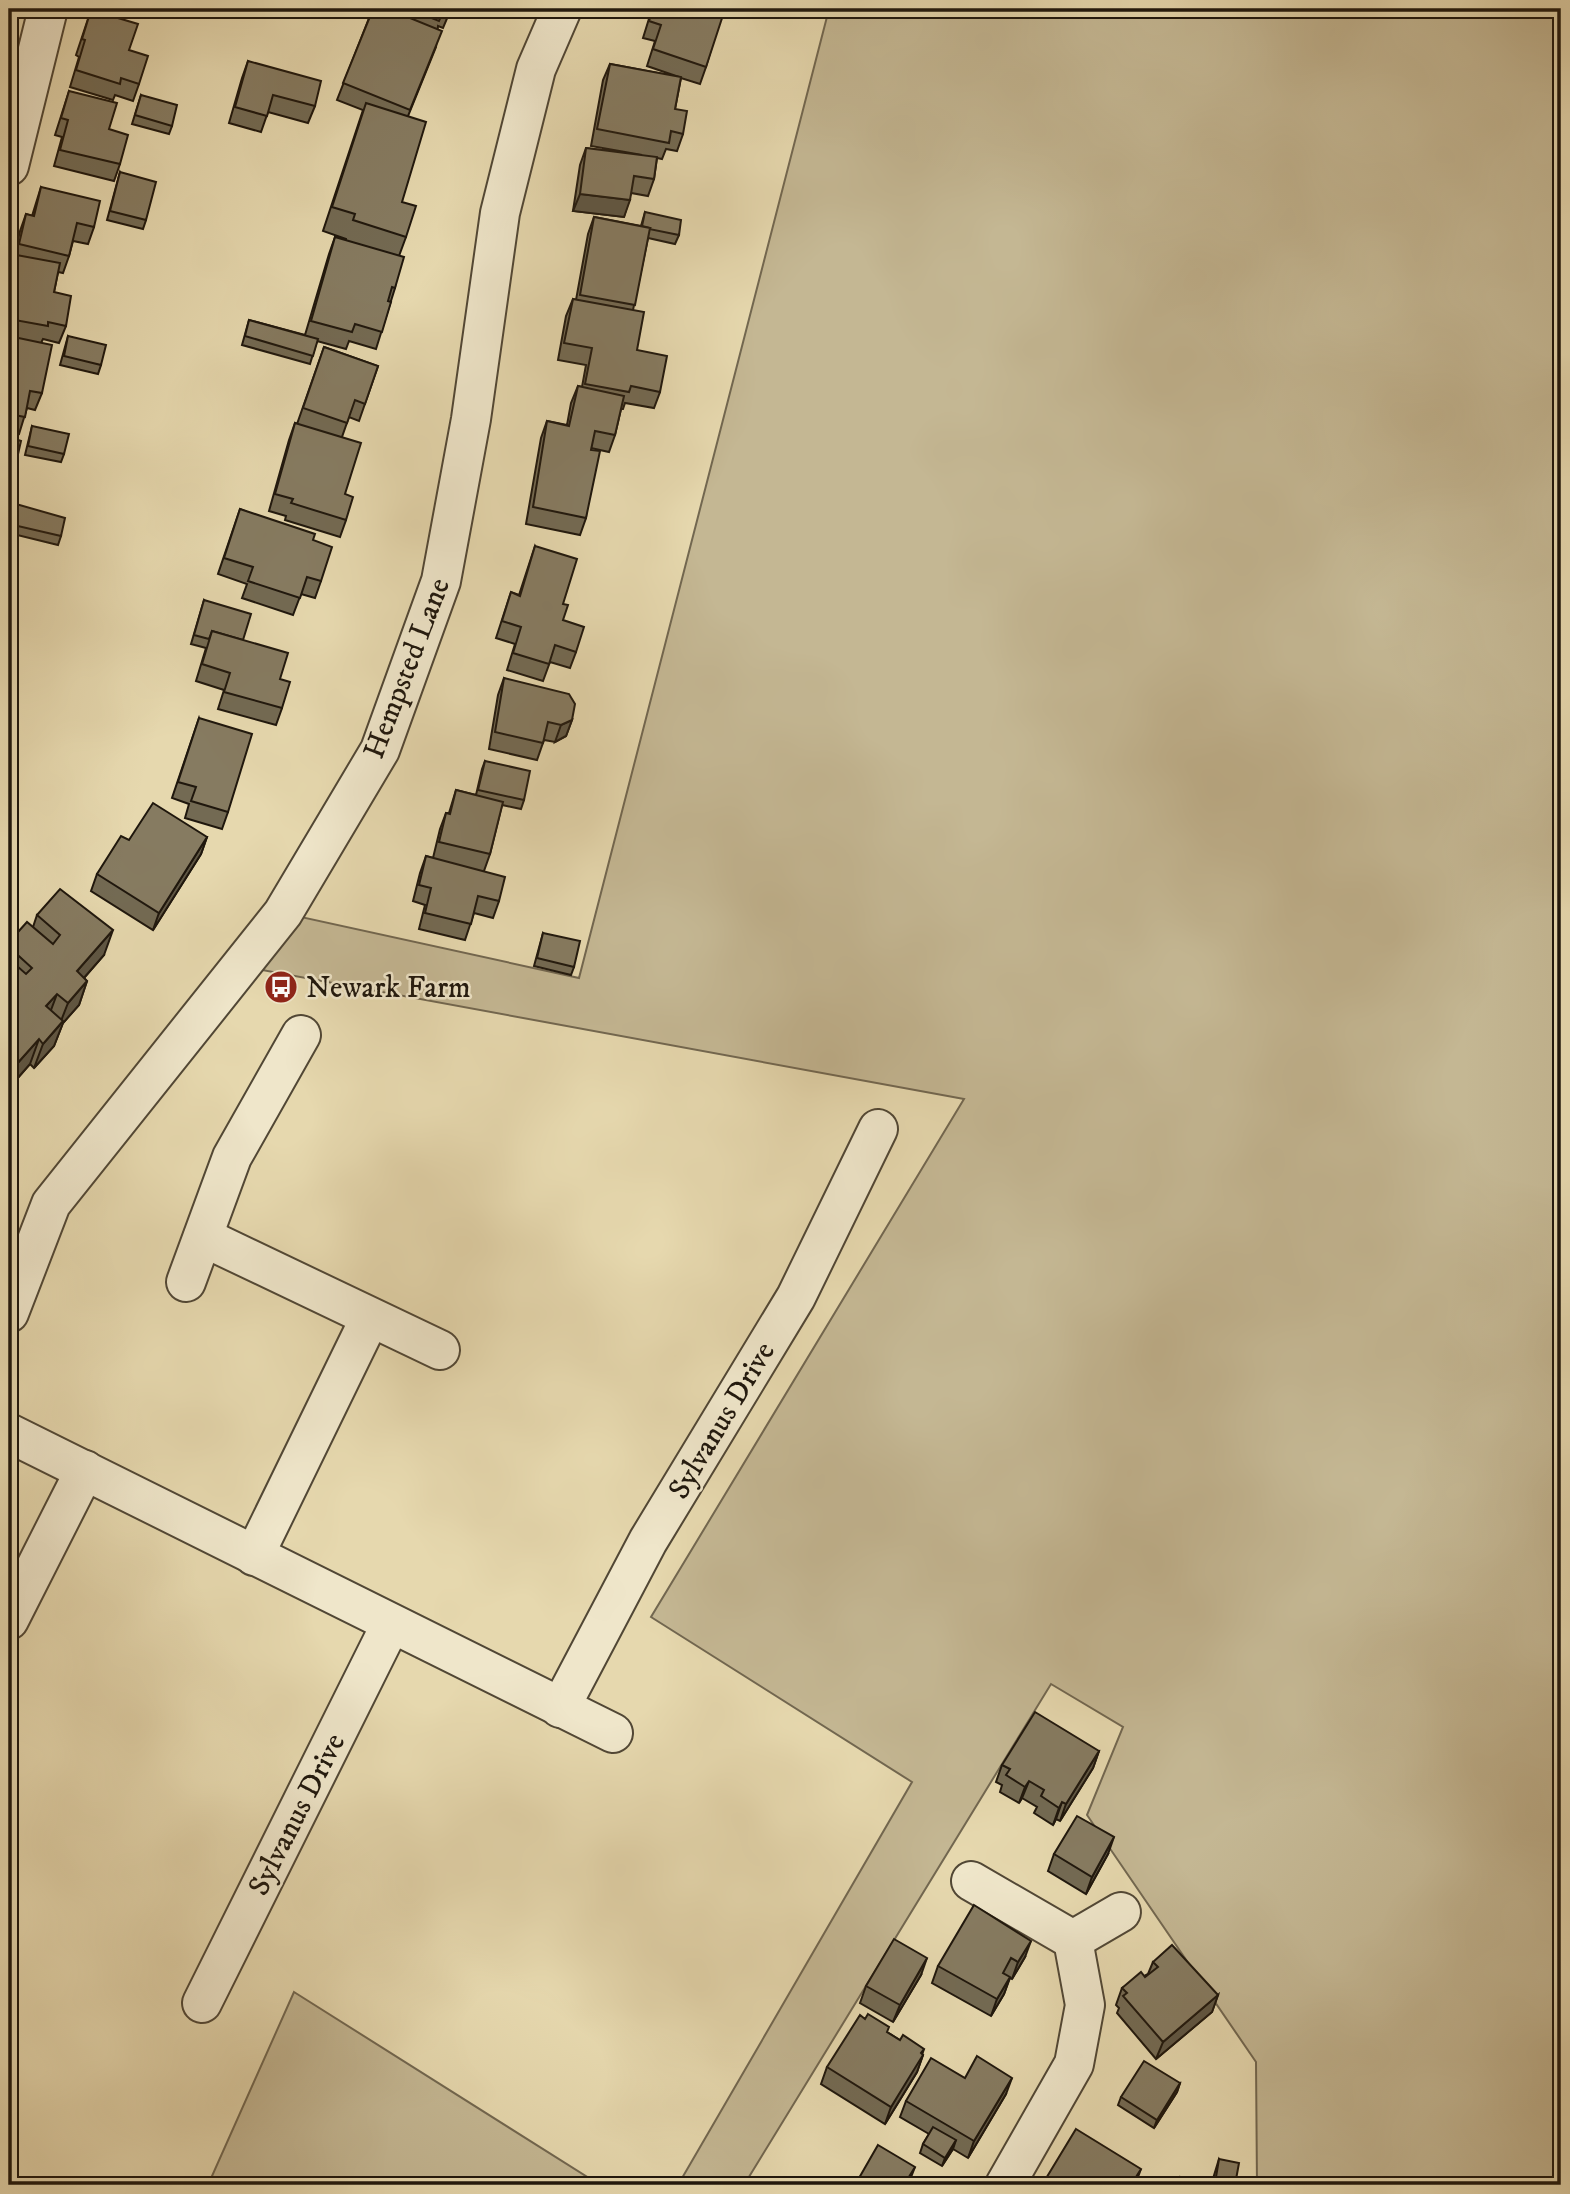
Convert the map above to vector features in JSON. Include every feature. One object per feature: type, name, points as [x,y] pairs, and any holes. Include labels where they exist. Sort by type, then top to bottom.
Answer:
[{"type":"street","points":[[9,166],[48,9]]},
{"type":"street","name":"Hempsted Lane","points":[[9,1313],[51,1204],[283,913],[380,750],[441,581],[471,419],[500,213],[536,69],[562,9]]},
{"type":"street","points":[[186,1282],[232,1157],[301,1035]]},
{"type":"street","name":"Sylvanus Drive","points":[[560,1708],[648,1541],[796,1297],[878,1129]]},
{"type":"street","points":[[203,1237],[440,1350]]},
{"type":"street","points":[[254,1556],[370,1318]]},
{"type":"street","points":[[9,1433],[613,1733]]},
{"type":"street","points":[[9,1620],[85,1471]]},
{"type":"street","name":"Sylvanus Drive","points":[[202,2003],[391,1625]]},
{"type":"street","points":[[971,1881],[1073,1940],[1085,2005],[1073,2064],[1005,2185]]},
{"type":"street","points":[[1073,1940],[1121,1912]]},
{"type":"shaded area","points":[[829,9],[1561,9],[1561,2185],[1257,2185],[1256,2062],[1087,1815],[1123,1727],[1051,1684],[744,2185],[678,2185],[912,1782],[651,1617],[964,1099],[240,966],[283,913],[579,978]]},
{"type":"shaded area","points":[[294,1992],[600,2185],[208,2185]]},
{"type":"building","points":[[373,9],[388,9],[442,31],[410,110],[343,83]]},
{"type":"building","points":[[409,9],[444,9],[439,21]]},
{"type":"building","points":[[653,9],[725,9],[706,67],[653,49],[661,25],[649,21]]},
{"type":"building","points":[[91,10],[138,24],[129,50],[148,56],[139,84],[121,78],[120,84],[76,70]]},
{"type":"building","points":[[248,61],[321,81],[315,106],[273,95],[267,116],[235,107]]},
{"type":"building","points":[[610,64],[681,77],[675,109],[687,111],[683,134],[671,131],[669,143],[597,129]]},
{"type":"building","points":[[69,91],[117,103],[109,129],[128,135],[120,164],[60,150],[68,120],[61,118]]},
{"type":"building","points":[[141,95],[177,105],[172,126],[135,115]]},
{"type":"building","points":[[366,103],[426,122],[402,202],[416,206],[406,237],[353,220],[355,214],[332,207]]},
{"type":"building","points":[[586,148],[657,157],[654,179],[634,176],[630,200],[580,194]]},
{"type":"building","points":[[120,172],[156,182],[146,220],[110,211]]},
{"type":"building","points":[[41,187],[100,201],[94,227],[77,223],[69,256],[19,244],[26,214],[34,216]]},
{"type":"building","points":[[645,212],[681,220],[679,235],[642,226]]},
{"type":"building","points":[[594,217],[650,228],[635,305],[580,295]]},
{"type":"building","points":[[335,237],[404,257],[395,288],[392,287],[388,301],[391,302],[382,332],[355,324],[352,332],[311,321]]},
{"type":"building","points":[[11,254],[60,263],[54,292],[71,296],[66,326],[48,322],[48,326],[9,319]]},
{"type":"building","points":[[573,299],[644,312],[637,350],[667,356],[660,392],[631,386],[629,392],[585,384],[592,348],[564,343]]},
{"type":"building","points":[[249,320],[318,339],[313,356],[245,336]]},
{"type":"building","points":[[9,336],[52,345],[42,393],[30,391],[25,417],[9,414]]},
{"type":"building","points":[[68,336],[106,345],[101,365],[64,356]]},
{"type":"building","points":[[324,347],[378,366],[365,404],[355,400],[347,423],[303,408]]},
{"type":"building","points":[[578,386],[624,396],[615,435],[595,431],[591,450],[600,451],[586,518],[533,507],[547,421],[569,426]]},
{"type":"building","points":[[295,423],[361,443],[345,494],[353,497],[346,520],[291,503],[293,499],[275,494]]},
{"type":"building","points":[[32,426],[69,434],[64,454],[28,446]]},
{"type":"building","points":[[9,437],[21,441],[16,463],[9,461]]},
{"type":"building","points":[[9,502],[65,518],[61,536],[9,524]]},
{"type":"building","points":[[240,509],[315,534],[313,540],[332,547],[321,581],[307,577],[300,598],[248,581],[253,567],[224,558]]},
{"type":"building","points":[[535,546],[577,559],[563,604],[568,605],[563,620],[584,627],[576,652],[555,645],[549,664],[513,653],[521,627],[502,621],[511,592],[520,596]]},
{"type":"building","points":[[204,600],[251,614],[243,640],[212,631],[209,639],[194,635]]},
{"type":"building","points":[[212,631],[288,653],[280,679],[290,682],[282,708],[224,692],[230,673],[202,664]]},
{"type":"building","points":[[504,678],[569,694],[575,704],[572,720],[561,725],[548,722],[543,743],[495,732]]},
{"type":"building","points":[[199,718],[252,734],[228,812],[191,801],[196,787],[178,782]]},
{"type":"building","points":[[485,761],[530,771],[524,800],[478,790]]},
{"type":"building","points":[[456,790],[503,802],[490,854],[439,842],[446,813],[450,814]]},
{"type":"building","points":[[153,803],[207,837],[159,913],[97,874],[121,836],[129,840]]},
{"type":"building","points":[[426,856],[505,877],[499,901],[478,896],[471,924],[425,913],[431,888],[419,885]]},
{"type":"building","points":[[60,889],[113,930],[77,971],[87,981],[68,1003],[57,994],[46,1006],[63,1021],[43,1044],[39,1039],[15,1066],[9,1061],[9,959],[26,974],[32,968],[9,947],[9,942],[27,922],[53,944],[60,935],[37,915]]},
{"type":"building","points":[[543,933],[580,941],[574,967],[537,958]]},
{"type":"building","points":[[1035,1712],[1099,1751],[1066,1804],[1062,1802],[1059,1808],[1041,1796],[1044,1790],[1029,1781],[1025,1787],[1006,1775],[1010,1769],[1002,1765]]},
{"type":"building","points":[[1077,1816],[1114,1837],[1092,1877],[1054,1854]]},
{"type":"building","points":[[974,1905],[1031,1941],[1018,1962],[1011,1958],[1003,1973],[1010,1977],[997,1999],[938,1966]]},
{"type":"building","points":[[894,1939],[927,1958],[900,2005],[866,1986]]},
{"type":"building","points":[[1172,1945],[1218,1995],[1163,2042],[1123,1996],[1127,1993],[1122,1988],[1141,1972],[1145,1977],[1158,1967],[1153,1962]]},
{"type":"building","points":[[868,2014],[889,2027],[887,2032],[900,2040],[903,2035],[924,2049],[891,2107],[827,2067],[860,2015],[865,2019]]},
{"type":"building","points":[[977,2056],[1012,2078],[974,2141],[906,2101],[931,2058],[965,2078]]},
{"type":"building","points":[[1144,2061],[1180,2083],[1157,2120],[1121,2097]]},
{"type":"building","points":[[933,2127],[956,2140],[945,2158],[923,2144]]},
{"type":"building","points":[[1076,2129],[1141,2169],[1131,2185],[1042,2185]]},
{"type":"building","points":[[878,2145],[915,2167],[904,2185],[855,2185]]},
{"type":"building","points":[[1219,2159],[1239,2163],[1235,2185],[1178,2185],[1180,2177],[1215,2183]]},
{"type":"place","name":"Newark Farm","points":[[281,987]]}]
